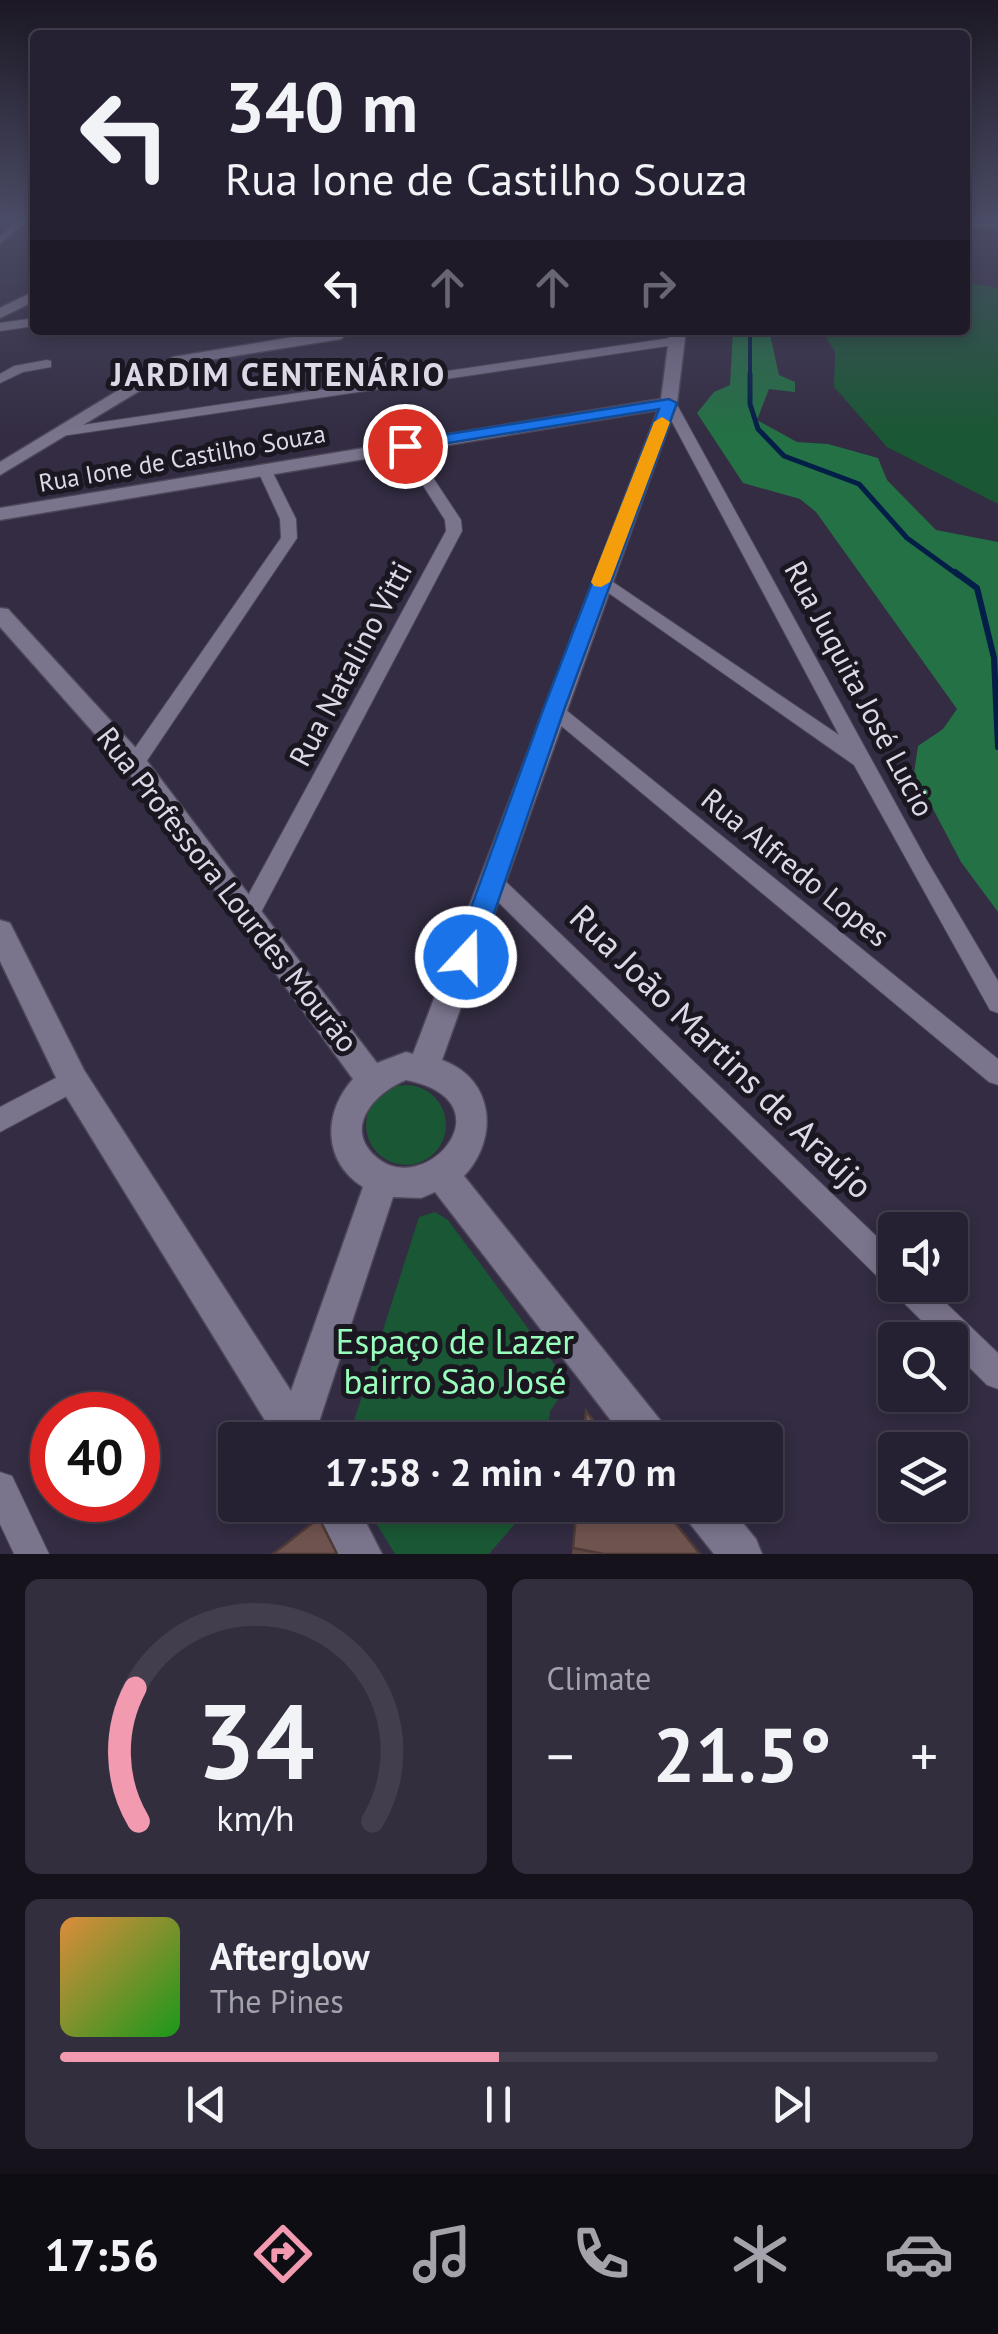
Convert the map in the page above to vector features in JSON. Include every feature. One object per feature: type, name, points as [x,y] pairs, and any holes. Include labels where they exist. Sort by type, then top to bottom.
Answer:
[{"type":"street","points":[[0,314],[30,298]]},
{"type":"street","points":[[0,327],[30,323]]},
{"type":"street","points":[[0,470],[179,360],[325,335]]},
{"type":"street","points":[[62,432],[678,335],[669,403],[424,1067]]},
{"type":"street","points":[[0,379],[18,369],[47,364]]},
{"type":"street","name":"Rua Ione de Castilho Souza","points":[[0,514],[669,403]]},
{"type":"street","name":"Rua Juquita José Lucio","points":[[669,403],[918,864],[998,1003]]},
{"type":"street","name":"Rua Natalino Vitti","points":[[250,912],[454,531],[454,520],[405,446]]},
{"type":"street","points":[[135,762],[289,538],[288,519],[264,470]]},
{"type":"street","points":[[600,582],[867,764]]},
{"type":"street","name":"Rua Professora Lourdes Mourão","points":[[0,614],[135,762],[371,1079]]},
{"type":"street","name":"Rua Alfredo Lopes","points":[[554,710],[998,1074]]},
{"type":"street","name":"Rua João Martins de Araújo","points":[[494,884],[878,1257]]},
{"type":"street","points":[[0,932],[74,1080],[289,1422]]},
{"type":"street","points":[[406,1066],[424,1067],[444,1073],[460,1085],[471,1102],[471,1142],[459,1160],[441,1174],[412,1183],[382,1180],[363,1168],[350,1152],[344,1133],[347,1112],[356,1094],[371,1079],[406,1066]]},
{"type":"street","points":[[0,1120],[74,1080]]},
{"type":"street","points":[[441,1174],[637,1422]]},
{"type":"street","points":[[303,1422],[382,1180]]},
{"type":"street","points":[[924,1302],[998,1374]]},
{"type":"street","points":[[0,1488],[32,1554]]},
{"type":"street","points":[[343,1522],[361,1554]]},
{"type":"street","points":[[716,1522],[741,1554]]},
{"type":"green space","points":[[970,292],[998,292],[998,504],[887,447],[834,387],[835,352],[825,335],[970,335]]},
{"type":"green space","points":[[733,335],[770,335],[779,375],[795,382],[795,392],[769,389],[757,420],[797,442],[828,444],[878,458],[887,480],[936,530],[998,542],[998,912],[961,862],[914,773],[918,746],[943,729],[957,709],[816,512],[800,499],[743,483],[697,413],[714,392],[730,385]]},
{"type":"green space","points":[[406,1085],[421,1088],[434,1097],[443,1110],[443,1140],[434,1153],[421,1162],[406,1165],[391,1162],[378,1153],[369,1140],[366,1125],[369,1110],[378,1097],[391,1088]]},
{"type":"green space","name":"Espaço de Lazer bairro São José","points":[[435,1212],[448,1220],[569,1384],[550,1411],[549,1422],[354,1422],[419,1217]]},
{"type":"green space","points":[[375,1522],[516,1522],[489,1554],[395,1554]]},
{"type":"building","points":[[314,1522],[321,1522],[337,1554],[273,1554]]},
{"type":"building","points":[[575,1522],[675,1522],[700,1554],[604,1554],[573,1548]]},
{"type":"waterway","points":[[750,335],[750,404],[758,429],[784,456],[859,484],[907,538],[958,575]]},
{"type":"waterway","points":[[955,572],[977,588],[994,658],[998,747]]},
{"type":"slow traffic","points":[[601,582],[662,422]]},
{"type":"district","name":"JARDIM CENTENÁRIO","points":[[279,375]]},
{"type":"route","points":[[405,446],[669,403],[600,582],[466,957]]}]
